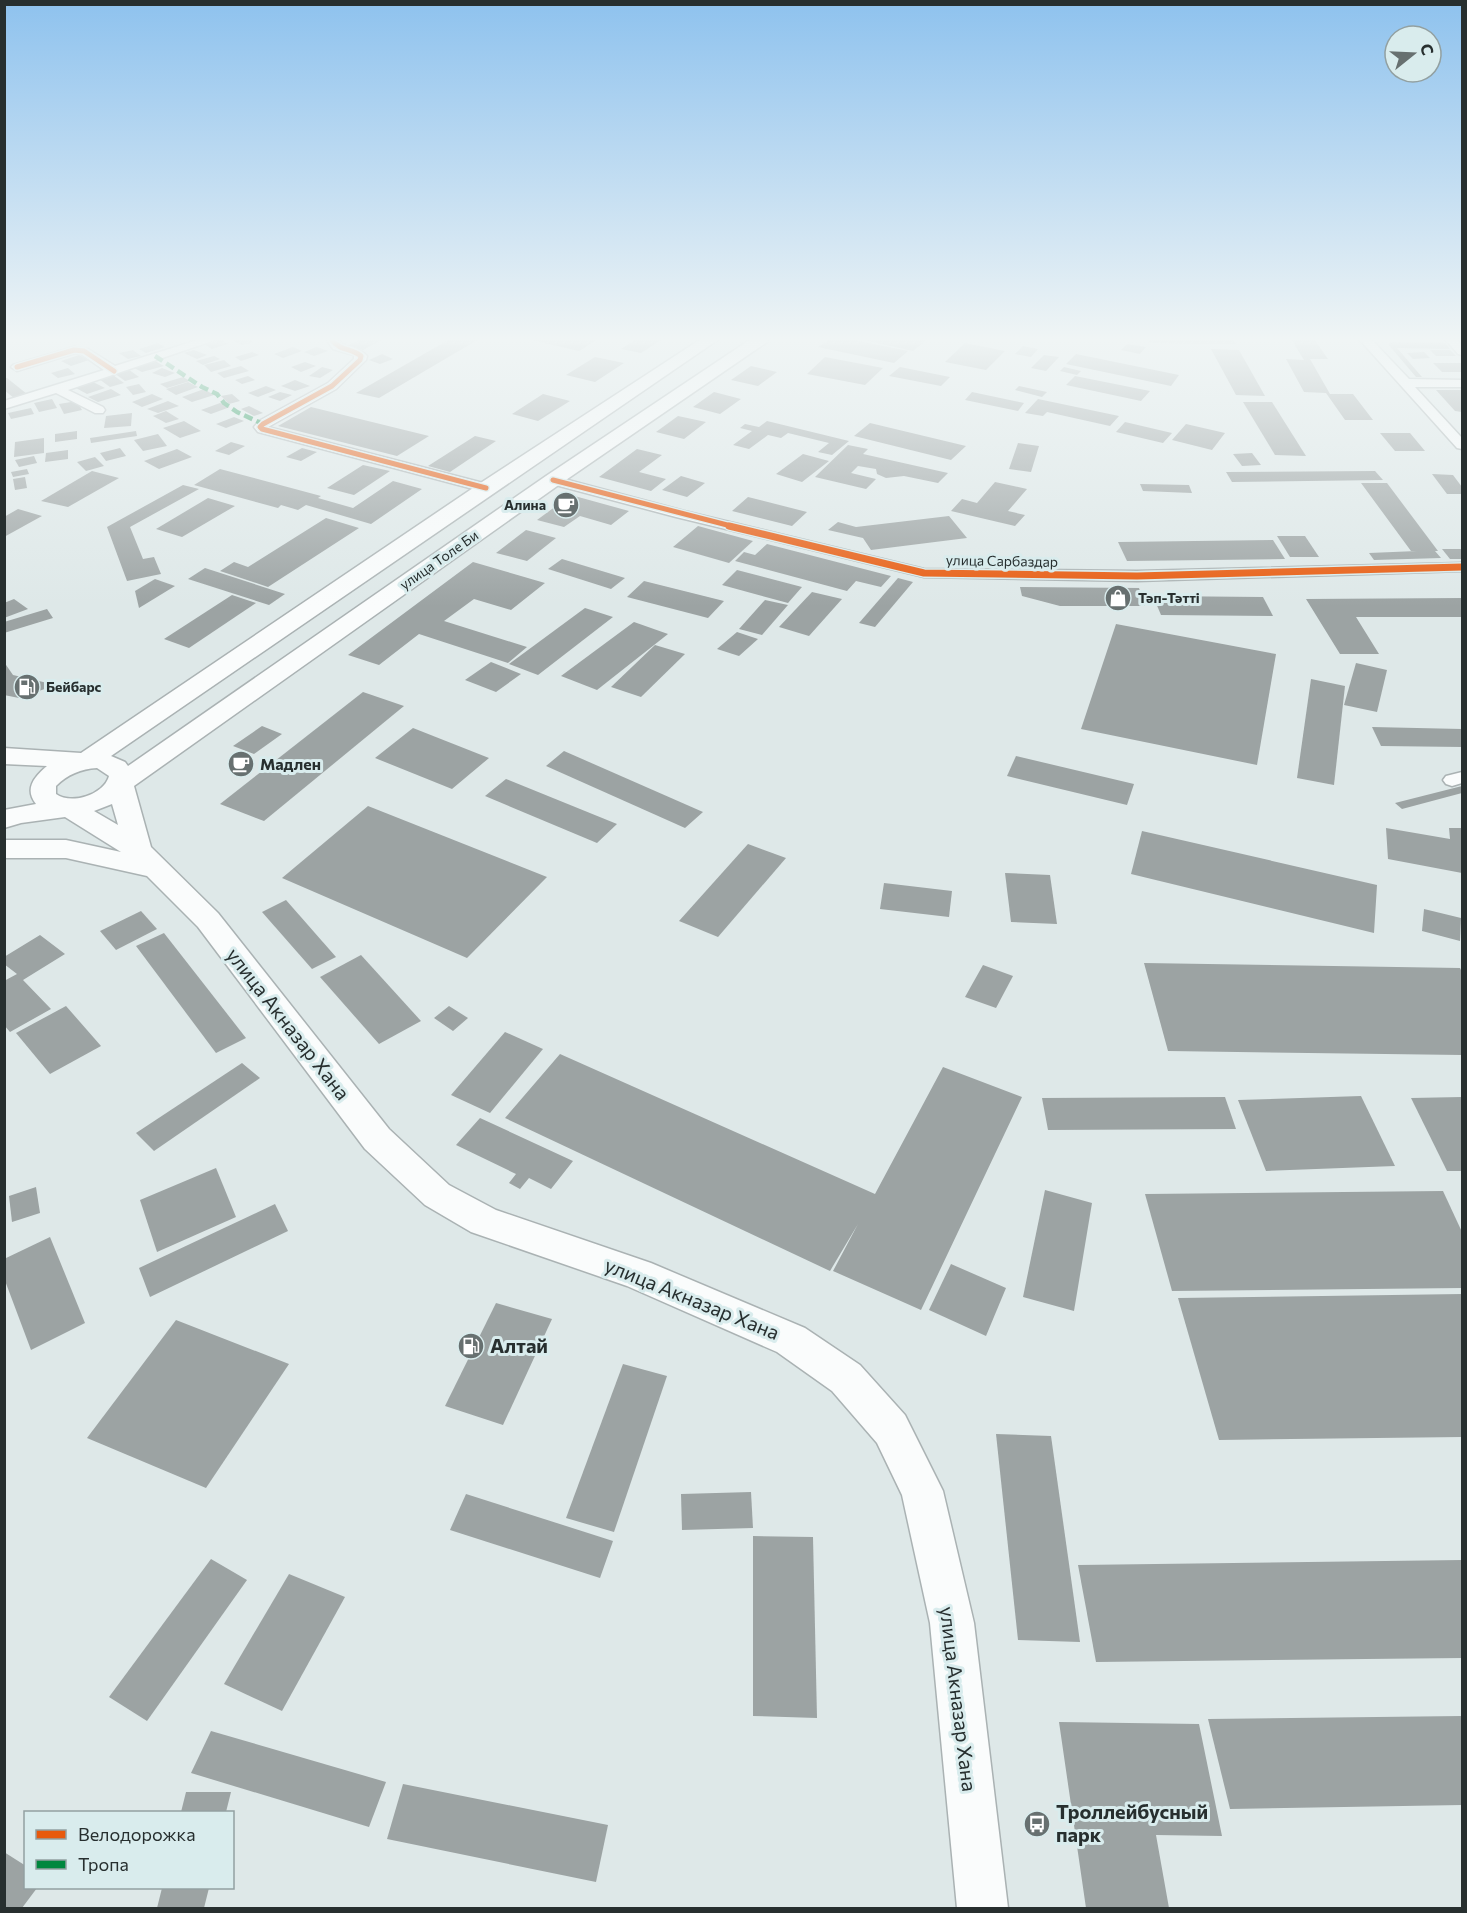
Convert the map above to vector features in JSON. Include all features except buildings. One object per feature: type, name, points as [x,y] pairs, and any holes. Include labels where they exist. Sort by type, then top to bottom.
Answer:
[{"type":"main road","name":"улица Толе Би","points":[[42,788],[48,778],[61,769],[86,761],[576,428]]},
{"type":"main road","name":"улица Толе Би","points":[[70,808],[101,800],[120,784],[630,428]]},
{"type":"main road","points":[[513,470],[553,480]]},
{"type":"main road","points":[[4,756],[86,761]]},
{"type":"main road","name":"улица Акназар Хана","points":[[86,761],[108,762],[118,768],[122,775],[120,784],[147,859]]},
{"type":"main road","points":[[4,764],[42,788],[10,817]]},
{"type":"main road","name":"улица Акназар Хана","points":[[42,788],[42,796],[48,803],[70,808],[147,859],[208,920],[377,1139],[437,1195],[484,1221],[638,1274],[791,1340],[846,1378],[891,1429],[922,1491],[952,1623],[983,1908]]},
{"type":"main road","points":[[10,817],[70,808]]},
{"type":"main road","points":[[4,849],[66,849],[147,859]]},
{"type":"street","points":[[261,428],[486,488]]},
{"type":"street","points":[[1447,428],[1462,445]]},
{"type":"street","name":"улица Сарбаздар","points":[[553,480],[681,514],[924,573],[1137,576],[1462,567]]},
{"type":"cycle path","points":[[261,428],[486,488]]},
{"type":"cycle path","points":[[553,480],[681,514],[924,573],[1137,576],[1462,567]]},
{"type":"place","name":"Алина","points":[[566,505]]},
{"type":"place","name":"Тәп-Тәтті","points":[[1118,598]]},
{"type":"place","name":"Бейбарс","points":[[27,687]]},
{"type":"place","name":"Мадлен","points":[[241,764]]},
{"type":"place","name":"Алтай","points":[[471,1346]]},
{"type":"place","name":"Троллейбусный парк","points":[[1037,1824]]}]
